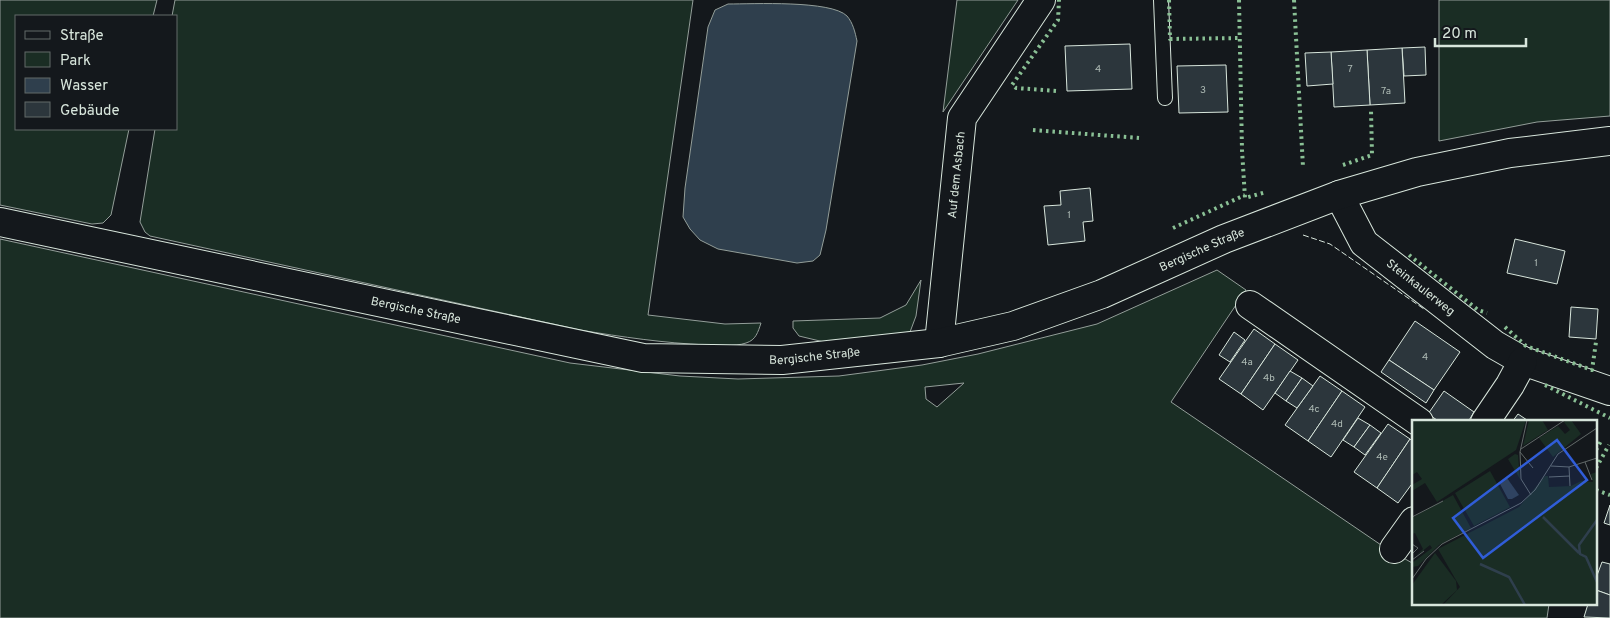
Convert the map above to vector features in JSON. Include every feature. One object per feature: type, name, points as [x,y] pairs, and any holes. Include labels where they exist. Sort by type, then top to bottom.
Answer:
[{"type":"main road","name":"Auf dem Asbach","points":[[939,343],[962,118],[1041,0]]},
{"type":"main road","name":"Bergische Straße","points":[[0,222],[643,358],[782,360],[939,343],[1013,326],[1102,294],[1224,239],[1339,195],[1417,172],[1501,155],[1610,140]]},
{"type":"main road","name":"Steinkaulerweg","points":[[1339,195],[1364,243],[1495,345],[1523,361],[1610,391]]},
{"type":"main road","points":[[1250,305],[1417,420]]},
{"type":"main road","points":[[1486,420],[1510,385],[1523,361]]},
{"type":"main road","points":[[1394,549],[1412,524]]},
{"type":"lane","points":[[1161,0],[1165,98]]},
{"type":"green space","points":[[0,0],[157,0],[153,15],[15,15],[15,130],[129,130],[111,215],[103,223],[92,224],[0,205]]},
{"type":"green space","points":[[175,0],[693,0],[648,315],[725,324],[761,323],[756,335],[749,342],[741,344],[707,345],[675,343],[580,330],[150,236],[145,232],[140,222],[155,130],[178,130],[178,15],[172,15]]},
{"type":"green space","points":[[957,0],[1018,0],[943,112]]},
{"type":"green space","points":[[1439,0],[1610,0],[1610,116],[1537,122],[1439,141]]},
{"type":"green space","points":[[0,239],[570,363],[680,376],[738,379],[839,376],[922,365],[978,354],[1097,324],[1217,270],[1246,290],[1171,402],[1384,547],[1412,563],[1412,606],[1549,606],[1547,618],[0,618]],"holes":[[[964,383],[937,407],[926,399],[925,387]]]},
{"type":"green space","points":[[921,280],[916,316],[910,332],[824,342],[799,336],[793,328],[793,321],[880,318],[906,305]]},
{"type":"water","points":[[728,4],[791,4],[825,7],[847,16],[854,28],[857,41],[826,230],[820,255],[813,261],[797,263],[718,249],[700,240],[690,229],[683,217],[685,188],[708,27],[715,10]]},
{"type":"building","points":[[1130,44],[1132,89],[1067,91],[1065,46]]},
{"type":"building","points":[[1425,47],[1426,75],[1404,76],[1402,48]]},
{"type":"building","points":[[1402,48],[1405,103],[1370,105],[1367,50]]},
{"type":"building","points":[[1367,50],[1370,105],[1334,107],[1331,52]]},
{"type":"building","points":[[1331,52],[1333,84],[1307,86],[1305,53]]},
{"type":"building","points":[[1226,65],[1228,112],[1179,113],[1177,66]]},
{"type":"building","points":[[1090,188],[1093,221],[1083,222],[1085,241],[1048,245],[1044,206],[1061,205],[1060,191]]},
{"type":"building","points":[[1515,239],[1565,251],[1557,284],[1507,273]]},
{"type":"building","points":[[1571,307],[1598,309],[1596,339],[1569,337]]},
{"type":"building","points":[[1415,321],[1460,352],[1434,390],[1389,360]]},
{"type":"building","points":[[1254,329],[1275,344],[1241,394],[1219,379]]},
{"type":"building","points":[[1234,332],[1245,340],[1230,362],[1219,355]]},
{"type":"building","points":[[1275,344],[1298,360],[1263,410],[1241,394]]},
{"type":"building","points":[[1389,360],[1434,390],[1426,403],[1381,372]]},
{"type":"building","points":[[1290,371],[1302,378],[1286,401],[1275,393]]},
{"type":"building","points":[[1320,376],[1342,391],[1308,441],[1285,425]]},
{"type":"building","points":[[1302,378],[1313,386],[1297,408],[1286,401]]},
{"type":"building","points":[[1342,391],[1365,407],[1331,457],[1308,441]]},
{"type":"building","points":[[1444,391],[1474,412],[1469,420],[1437,420],[1428,414]]},
{"type":"building","points":[[1518,414],[1527,420],[1514,420]]},
{"type":"building","points":[[1358,418],[1370,425],[1354,447],[1343,440]]},
{"type":"building","points":[[1388,424],[1410,439],[1377,488],[1354,472]]},
{"type":"building","points":[[1370,425],[1381,433],[1365,455],[1354,447]]},
{"type":"building","points":[[1410,439],[1412,440],[1412,484],[1398,503],[1377,488]]},
{"type":"building","points":[[1610,505],[1610,525],[1604,523]]},
{"type":"building","points":[[1602,562],[1610,564],[1610,595],[1598,591],[1598,573]]},
{"type":"building","points":[[1598,591],[1610,595],[1610,618],[1584,617],[1587,606],[1598,606]]},
{"type":"hedge","points":[[1056,91],[1016,88],[1012,85],[1058,20],[1059,0]]},
{"type":"hedge","points":[[1169,0],[1170,39],[1240,38]]},
{"type":"hedge","points":[[1239,0],[1242,150],[1245,198],[1266,192]]},
{"type":"hedge","points":[[1294,0],[1303,167]]},
{"type":"hedge","points":[[1343,165],[1372,155],[1371,110]]},
{"type":"hedge","points":[[1033,130],[1139,138]]},
{"type":"hedge","points":[[1173,228],[1245,195]]},
{"type":"hedge","points":[[1409,255],[1478,310],[1487,313]]},
{"type":"hedge","points":[[1505,327],[1526,346],[1592,370],[1596,342]]},
{"type":"hedge","points":[[1545,385],[1610,418]]},
{"type":"hedge","points":[[1598,446],[1601,441]]},
{"type":"hedge","points":[[1598,464],[1609,445]]},
{"type":"hedge","points":[[1598,491],[1610,495]]},
{"type":"fence","points":[[1303,235],[1330,244],[1424,309]]}]
